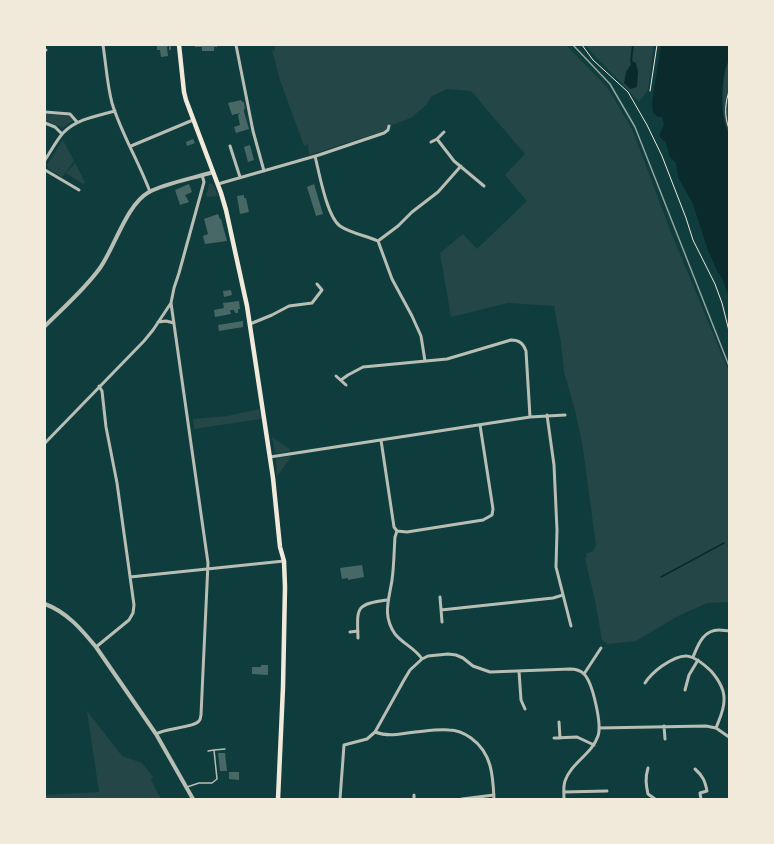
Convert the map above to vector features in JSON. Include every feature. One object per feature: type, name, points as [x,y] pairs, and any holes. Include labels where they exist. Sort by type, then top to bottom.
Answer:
[{"type":"main road","points":[[179,45],[184,92],[193,120],[218,184],[229,223],[244,288],[270,457],[277,509],[280,547],[284,562],[285,625],[281,757],[278,799]]},
{"type":"street","points":[[103,45],[107,80],[115,111],[150,192]]},
{"type":"street","points":[[236,45],[253,131],[264,170]]},
{"type":"street","points":[[45,160],[62,134],[77,122],[115,111]]},
{"type":"street","points":[[45,112],[70,114],[77,122]]},
{"type":"street","points":[[131,146],[193,120]]},
{"type":"street","points":[[45,123],[55,127],[62,134]]},
{"type":"street","points":[[218,184],[315,156],[384,133],[388,130],[389,126]]},
{"type":"street","points":[[431,142],[437,139],[444,132]]},
{"type":"street","points":[[437,139],[454,161],[484,186]]},
{"type":"street","points":[[230,146],[240,177]]},
{"type":"street","points":[[315,156],[329,209],[336,222],[344,228],[378,241],[392,279],[421,336],[425,361]]},
{"type":"street","points":[[378,241],[438,192],[461,166]]},
{"type":"street","points":[[45,170],[79,190]]},
{"type":"street","points":[[45,326],[89,282],[100,268],[140,199],[150,192],[213,172]]},
{"type":"street","points":[[156,734],[196,723],[200,718],[208,569],[171,303],[204,182],[202,175]]},
{"type":"street","points":[[318,284],[326,293]]},
{"type":"street","points":[[250,324],[272,315],[288,306],[312,303],[322,290]]},
{"type":"street","points":[[45,443],[144,341],[171,303]]},
{"type":"street","points":[[158,322],[166,321],[174,323]]},
{"type":"street","points":[[341,380],[363,367],[447,359],[511,340],[516,340],[524,345],[526,351],[530,417]]},
{"type":"street","points":[[336,376],[346,385]]},
{"type":"street","points":[[96,647],[126,624],[133,613],[134,605],[117,483],[106,427],[102,391],[99,386]]},
{"type":"street","points":[[270,457],[530,417],[565,415]]},
{"type":"street","points":[[547,416],[554,465],[557,530],[556,567],[571,626]]},
{"type":"street","points":[[380,440],[394,527],[398,531],[407,532],[482,520],[492,515],[493,509],[480,425]]},
{"type":"street","points":[[398,531],[395,537],[392,580],[387,600],[387,610],[391,626],[400,639],[418,653],[422,659]]},
{"type":"street","points":[[130,577],[284,562]]},
{"type":"street","points":[[441,610],[563,596]]},
{"type":"street","points":[[440,598],[442,622]]},
{"type":"street","points":[[358,638],[359,612],[361,607],[370,602],[387,600]]},
{"type":"street","points":[[45,604],[69,618],[85,633],[96,647],[113,670],[131,700],[156,734],[193,799]]},
{"type":"street","points":[[694,657],[699,644],[706,635],[718,630],[729,631]]},
{"type":"street","points":[[350,632],[358,631]]},
{"type":"street","points":[[584,674],[601,648]]},
{"type":"street","points":[[340,799],[344,745],[367,739],[375,732],[410,670],[422,659],[431,655],[443,654],[460,656],[473,666],[485,671],[495,672],[575,669],[584,674],[590,684],[599,728],[594,745],[565,780],[564,799]]},
{"type":"street","points":[[645,683],[650,675],[672,659],[679,656],[694,657],[713,674],[723,690],[724,702],[716,728]]},
{"type":"street","points":[[685,690],[689,675],[698,660]]},
{"type":"street","points":[[519,671],[521,700],[524,709]]},
{"type":"street","points":[[559,722],[560,738]]},
{"type":"street","points":[[599,728],[695,725],[716,728],[729,737]]},
{"type":"street","points":[[664,726],[665,740]]},
{"type":"street","points":[[375,732],[391,735],[447,729],[458,731],[476,742],[486,753],[491,768],[494,797],[462,799]]},
{"type":"street","points":[[554,738],[577,737],[594,745]]},
{"type":"street","points":[[648,768],[646,783],[648,794],[655,799]]},
{"type":"street","points":[[695,769],[705,781],[707,791],[700,793],[701,799]]},
{"type":"street","points":[[564,792],[607,791]]},
{"type":"lane","points":[[208,751],[225,749]]},
{"type":"lane","points":[[187,787],[199,783],[212,783],[216,779],[214,750]]},
{"type":"path","points":[[582,45],[593,60],[628,92],[647,125],[662,156],[693,240],[722,303],[729,331]]},
{"type":"path","points":[[650,91],[657,45]]},
{"type":"path","points":[[729,91],[726,101],[725,114],[729,129]]},
{"type":"shaded area","points":[[275,45],[566,45],[607,87],[632,129],[672,235],[729,372],[729,602],[707,603],[678,616],[636,641],[608,644],[602,640],[596,605],[585,558],[587,558],[586,553],[592,552],[596,546],[583,448],[575,410],[564,372],[561,343],[554,306],[508,303],[451,317],[440,253],[463,234],[477,249],[527,201],[505,175],[525,154],[471,91],[447,89],[432,96],[426,105],[411,118],[394,124],[384,131],[309,155],[308,144],[304,146],[280,80],[272,50],[274,51]]},
{"type":"shaded area","points":[[585,45],[654,45],[648,90],[639,102],[598,60]]},
{"type":"shaded area","points":[[632,45],[634,45],[632,61],[636,63],[638,72],[637,87],[630,89],[624,83],[626,72],[631,64]]},
{"type":"shaded area","points":[[661,45],[729,45],[729,60],[724,73],[722,97],[724,121],[729,136],[729,298],[723,280],[717,271],[707,248],[693,204],[678,177],[676,163],[670,157],[666,143],[660,137],[664,125],[662,117],[658,117],[653,112],[652,103]]},
{"type":"shaded area","points":[[729,60],[729,134],[724,119],[723,89]]},
{"type":"shaded area","points":[[45,114],[70,116],[73,120],[63,128],[45,120]]},
{"type":"shaded area","points":[[63,140],[74,161],[62,177],[49,169],[47,165]]},
{"type":"shaded area","points":[[75,163],[85,182],[83,184],[66,173]]},
{"type":"shaded area","points":[[211,183],[214,186],[218,196],[206,197],[209,184]]},
{"type":"shaded area","points":[[259,409],[261,419],[194,429],[193,419],[227,416]]},
{"type":"shaded area","points":[[272,437],[290,450],[290,451],[275,452]]},
{"type":"shaded area","points":[[291,457],[277,476],[276,459]]},
{"type":"shaded area","points":[[87,711],[122,756],[142,763],[153,777],[151,780],[161,799],[45,799],[45,795],[99,792]]},
{"type":"building","points":[[157,45],[171,45],[171,50],[169,50],[169,46],[167,47],[168,56],[161,57],[160,50],[157,50]]},
{"type":"building","points":[[195,45],[217,45],[217,47],[214,47],[214,51],[202,51],[202,47],[195,47]]},
{"type":"building","points":[[241,100],[244,102],[244,112],[249,129],[236,133],[234,127],[240,125],[238,115],[240,113],[232,115],[228,103]]},
{"type":"building","points":[[193,139],[195,143],[187,146],[186,142]]},
{"type":"building","points":[[250,145],[254,160],[248,162],[244,147]]},
{"type":"building","points":[[189,184],[192,192],[185,195],[189,202],[180,205],[175,190]]},
{"type":"building","points":[[314,184],[323,214],[316,216],[307,187]]},
{"type":"building","points":[[244,195],[249,212],[240,214],[237,196]]},
{"type":"building","points":[[218,214],[221,219],[227,241],[205,244],[203,236],[208,234],[204,219]]},
{"type":"building","points":[[231,290],[232,295],[224,297],[223,291]]},
{"type":"building","points":[[239,301],[240,309],[238,309],[238,313],[235,313],[234,310],[230,310],[231,314],[215,317],[214,310],[224,308],[223,303]]},
{"type":"building","points":[[243,321],[243,327],[219,331],[218,325]]},
{"type":"building","points":[[362,565],[364,577],[348,580],[348,578],[342,579],[340,568]]},
{"type":"building","points":[[261,665],[268,665],[268,675],[252,674],[252,667],[261,667]]},
{"type":"building","points":[[218,753],[225,753],[227,771],[220,771]]},
{"type":"building","points":[[229,772],[239,772],[239,780],[229,779]]},
{"type":"waterway","points":[[661,577],[724,543]]},
{"type":"railway","points":[[573,45],[610,84],[635,127],[729,366]]}]
